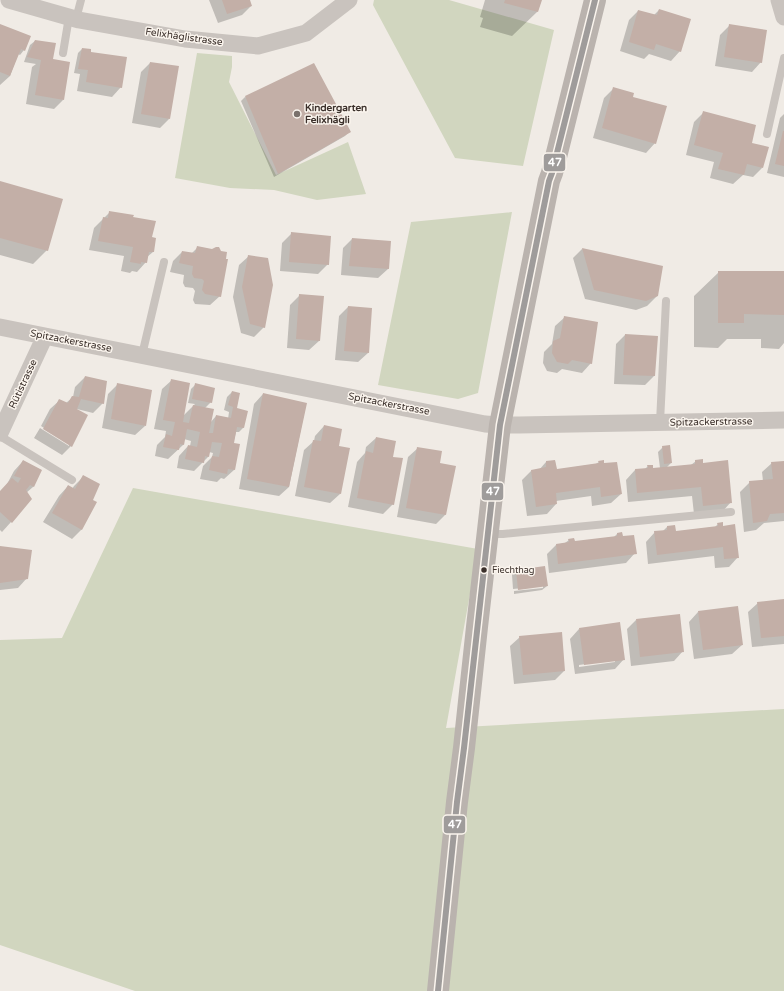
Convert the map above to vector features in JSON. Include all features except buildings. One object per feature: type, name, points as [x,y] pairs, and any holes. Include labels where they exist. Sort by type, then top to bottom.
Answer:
[{"type":"street","name":"Felixhäglistrasse","points":[[9,0],[72,18],[185,39],[258,46],[306,33],[349,0]]},
{"type":"street","points":[[438,991],[457,802],[466,737],[500,425],[549,181],[595,0]]},
{"type":"street","points":[[779,0],[784,17]]},
{"type":"street","name":"Spitzackerstrasse","points":[[0,327],[485,424],[500,425],[784,420]]},
{"type":"street","name":"Rütistrasse","points":[[0,434],[45,336]]},
{"type":"lane","points":[[63,53],[72,18],[81,0]]},
{"type":"lane","points":[[767,134],[784,58]]},
{"type":"lane","points":[[142,355],[164,262]]},
{"type":"lane","points":[[660,422],[666,301]]},
{"type":"lane","points":[[0,434],[72,480]]},
{"type":"lane","points":[[488,534],[503,534],[731,512]]},
{"type":"green space","points":[[374,0],[449,0],[554,30],[523,166],[455,158],[373,5]]},
{"type":"green space","points":[[197,53],[232,56],[232,67],[229,82],[276,175],[348,142],[366,194],[317,200],[274,190],[230,188],[175,178]]},
{"type":"green space","points":[[512,212],[478,393],[458,399],[378,385],[411,222]]},
{"type":"green space","points":[[133,488],[478,549],[446,728],[784,709],[784,991],[135,991],[0,945],[0,640],[62,638]]},
{"type":"transit line","name":"47","points":[[438,991],[457,802],[500,425],[549,181],[595,0]]},
{"type":"place","name":"Kindergarten Felixhägli","points":[[297,114]]},
{"type":"place","name":"Fiechthag","points":[[484,570]]}]
